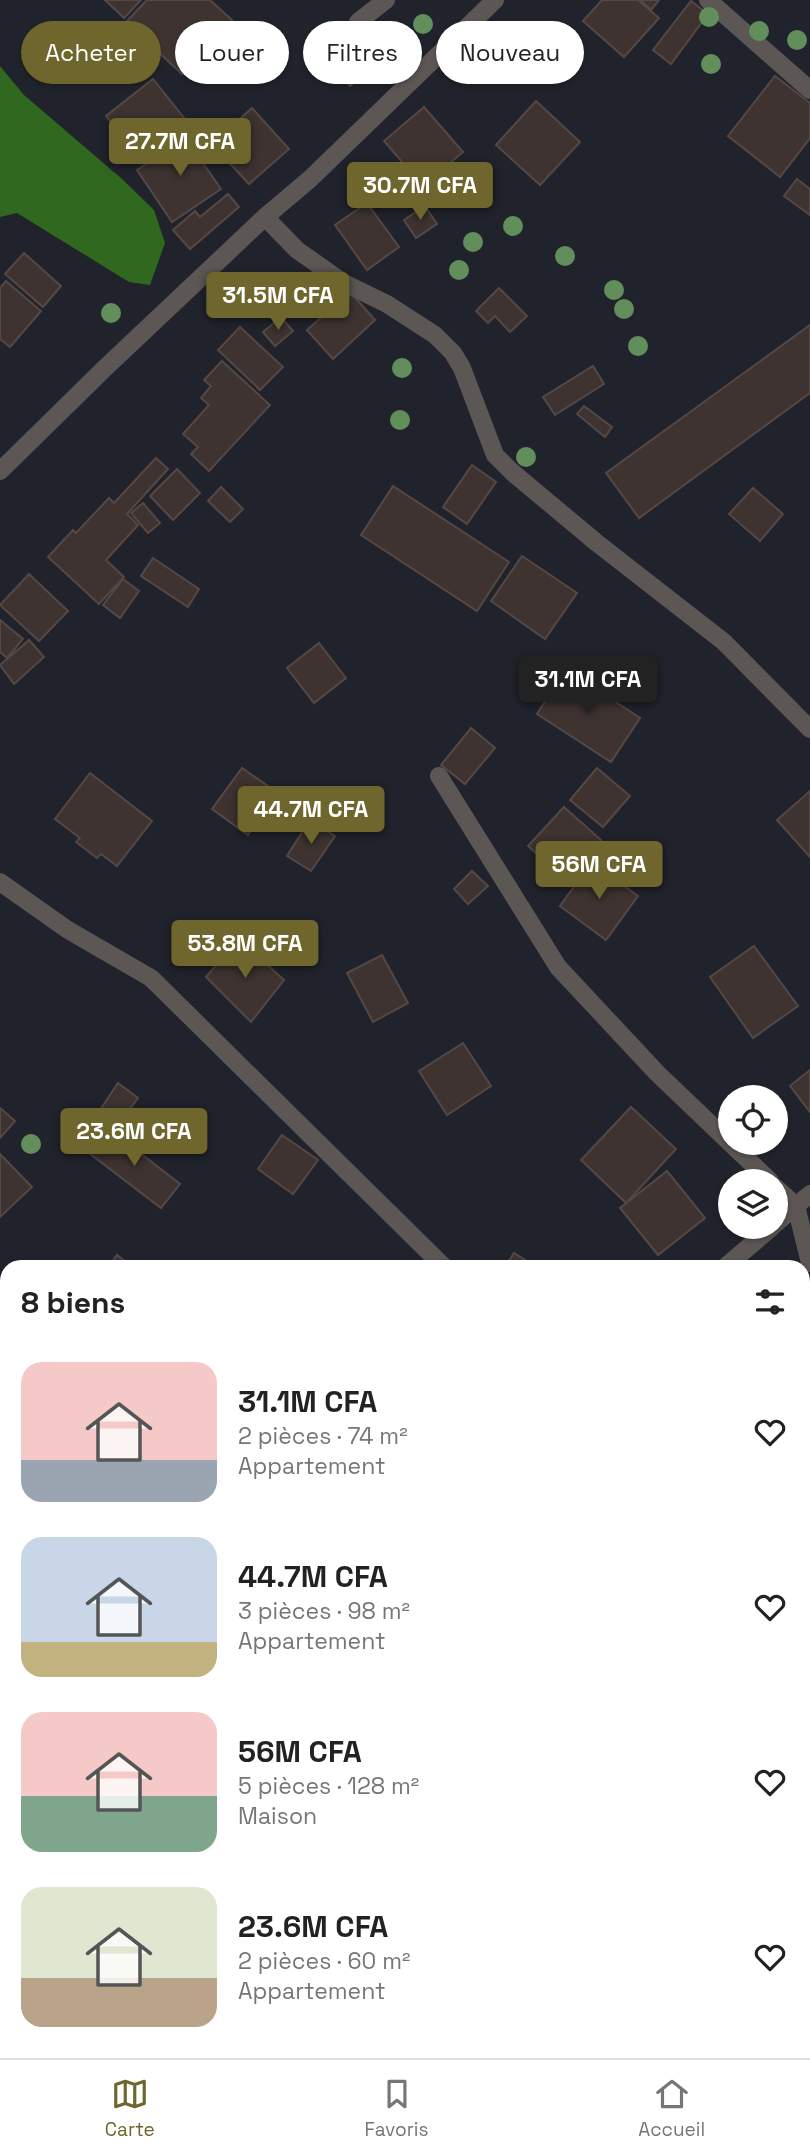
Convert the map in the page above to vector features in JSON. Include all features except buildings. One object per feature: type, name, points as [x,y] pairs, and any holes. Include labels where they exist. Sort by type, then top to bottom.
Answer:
[{"type":"street","points":[[360,21],[386,0]]},
{"type":"street","points":[[708,0],[810,90]]},
{"type":"street","points":[[0,471],[105,368],[341,150],[492,1]]},
{"type":"street","points":[[265,218],[297,250],[344,283],[387,304],[435,335],[453,353],[462,368],[495,455],[597,543],[724,642],[810,729]]},
{"type":"street","points":[[439,776],[558,967],[657,1073],[757,1169]]},
{"type":"street","points":[[0,882],[68,930],[151,978],[437,1260]]},
{"type":"street","points":[[788,1213],[810,1194]]},
{"type":"street","points":[[788,1199],[796,1206],[809,1260]]},
{"type":"street","points":[[733,1260],[758,1239]]},
{"type":"green space","points":[[0,66],[24,95],[154,210],[165,243],[150,285],[129,282],[17,213],[0,217]]}]
